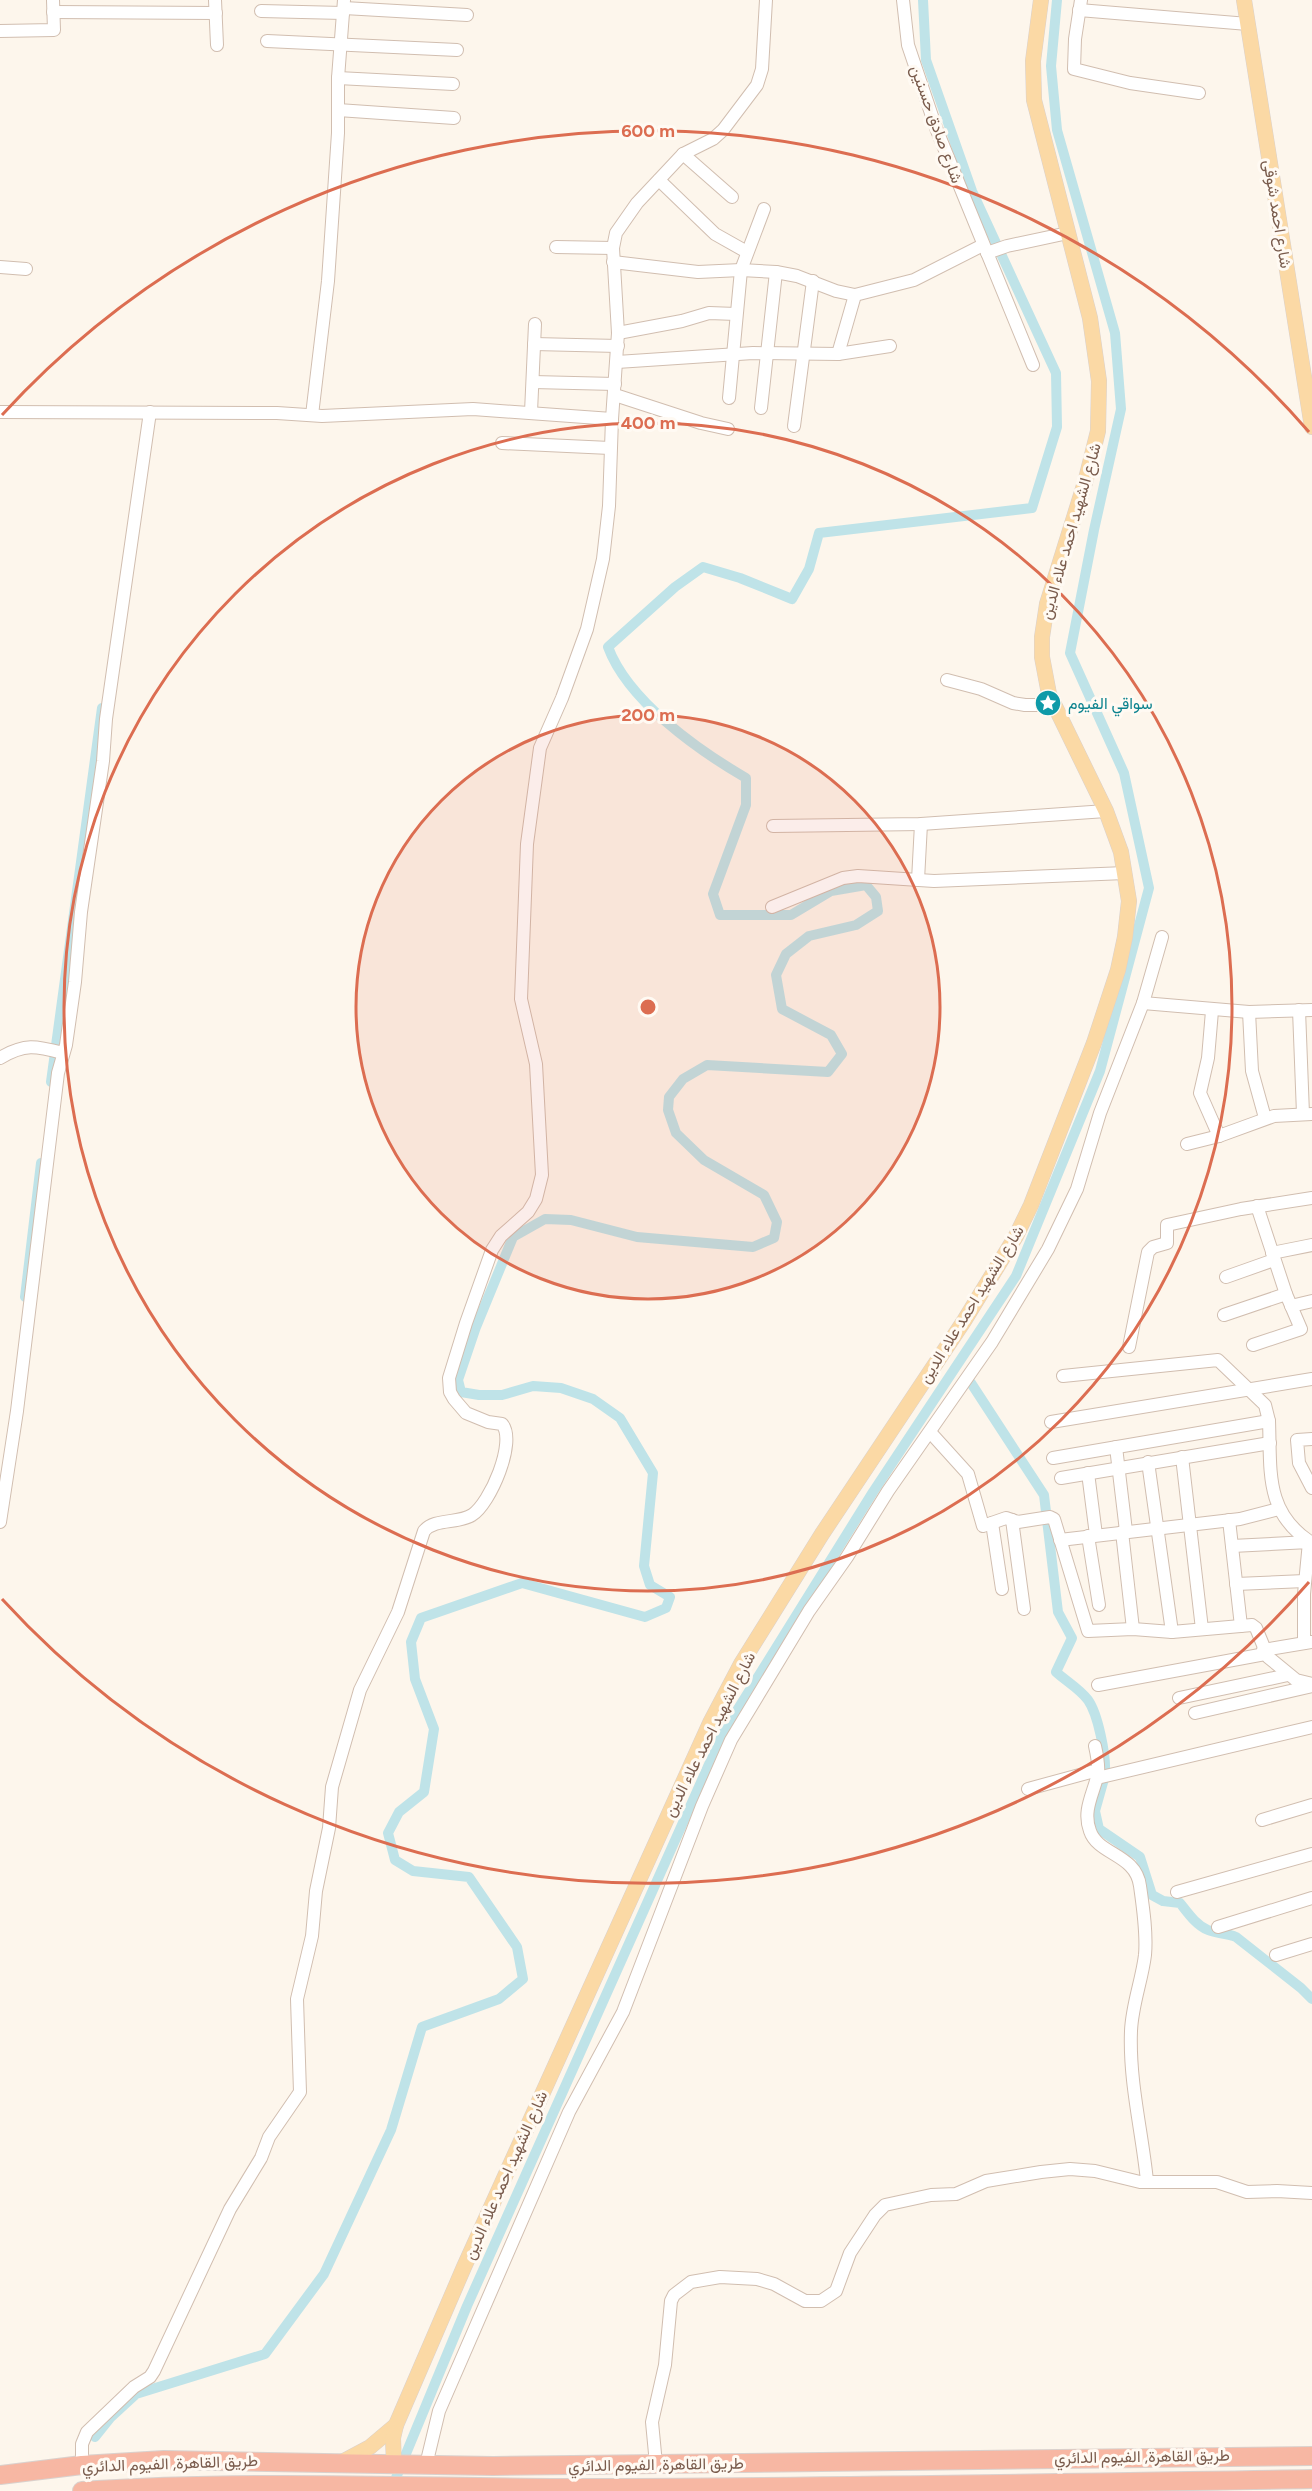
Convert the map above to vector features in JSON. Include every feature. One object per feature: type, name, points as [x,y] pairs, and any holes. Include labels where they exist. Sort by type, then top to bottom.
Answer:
[{"type":"highway","name":"طريق القاهرة, الفيوم الدائري","points":[[0,2475],[82,2466],[219,2460],[395,2466],[493,2466],[1219,2455],[1312,2456]]},
{"type":"highway","points":[[1219,2455],[1219,2481]]},
{"type":"highway","points":[[493,2466],[493,2487]]},
{"type":"highway","name":"طريق القاهرة, الفيوم الدائري","points":[[93,2491],[235,2485],[665,2489],[1312,2479]]},
{"type":"main road","name":"شارع الشهيد احمد علاء الدين","points":[[395,2466],[393,2445],[396,2425],[464,2267],[710,1723],[753,1644],[822,1534],[970,1312],[1016,1236],[1031,1205],[1094,1043],[1118,970],[1125,938],[1129,901],[1121,852],[1106,811],[1054,705],[1045,677],[1042,657],[1043,620],[1089,469],[1098,431],[1099,381],[1094,336],[1034,100],[1033,61],[1041,0]]},
{"type":"main road","name":"شارع احمد شوقى","points":[[1244,0],[1312,427]]},
{"type":"main road","name":"شارع احمد شوقى","points":[[1254,0],[1312,364]]},
{"type":"main road","name":"شارع الشهيد احمد علاء الدين","points":[[340,2463],[370,2447],[396,2425]]},
{"type":"street","points":[[82,2466],[82,2444],[87,2432],[154,2371],[230,2209],[261,2158],[269,2137],[300,2092],[297,1999],[312,1936],[316,1892],[329,1828],[332,1787],[360,1690],[398,1612],[424,1530],[430,1525],[466,1519],[481,1509],[499,1471],[507,1437],[506,1428],[502,1424],[488,1422],[466,1413],[450,1392],[449,1378],[492,1251],[501,1236],[528,1212],[540,1186],[542,1149],[536,1064],[520,999],[527,844],[540,748],[576,662],[595,597],[603,559],[608,516],[610,448],[618,346],[613,248],[616,233],[624,219],[683,154],[713,139],[723,130],[758,85],[762,69],[766,0]]},
{"type":"street","name":"شارع صادق حسنين","points":[[903,0],[906,34],[911,55],[936,128],[988,249],[1033,365]]},
{"type":"street","points":[[1199,93],[1130,83],[1074,69],[1080,5],[1248,24]]},
{"type":"street","points":[[0,31],[54,30],[53,6],[215,6],[217,45]]},
{"type":"street","points":[[312,415],[328,281],[340,43],[344,7]]},
{"type":"street","points":[[261,11],[344,7],[467,15]]},
{"type":"street","points":[[267,41],[457,50]]},
{"type":"street","points":[[338,78],[453,84]]},
{"type":"street","points":[[338,110],[454,118]]},
{"type":"street","points":[[683,154],[732,196]]},
{"type":"street","points":[[659,180],[715,234],[747,252]]},
{"type":"street","points":[[729,398],[741,270],[764,209]]},
{"type":"street","points":[[613,262],[698,272],[741,270],[776,272],[855,295],[914,280],[988,249],[1068,233]]},
{"type":"street","points":[[556,247],[613,248]]},
{"type":"street","points":[[0,267],[26,268]]},
{"type":"street","points":[[761,408],[776,272]]},
{"type":"street","points":[[794,426],[813,281]]},
{"type":"street","points":[[838,354],[855,295]]},
{"type":"street","points":[[618,333],[682,321],[709,313],[736,314]]},
{"type":"street","points":[[531,412],[535,324]]},
{"type":"street","points":[[534,344],[618,346]]},
{"type":"street","points":[[616,362],[732,354],[838,354],[890,346]]},
{"type":"street","points":[[533,382],[615,389],[701,423],[728,429]]},
{"type":"street","points":[[0,412],[312,415],[455,409],[531,412],[612,419]]},
{"type":"street","points":[[0,1522],[16,1421],[57,1052],[75,982],[81,912],[96,820],[106,719],[150,412]]},
{"type":"street","points":[[502,443],[610,448]]},
{"type":"street","points":[[947,680],[981,689],[1013,703],[1054,705]]},
{"type":"street","points":[[773,826],[921,824],[1106,811]]},
{"type":"street","points":[[918,880],[921,824]]},
{"type":"street","points":[[772,907],[843,878],[858,876],[918,880],[1004,879],[1125,873]]},
{"type":"street","points":[[422,2466],[439,2411],[569,2112],[591,2067],[623,2012],[685,1848],[731,1740],[809,1611],[848,1557],[888,1491],[992,1342],[1048,1249],[1072,1202],[1100,1113],[1143,1003],[1161,937]]},
{"type":"street","points":[[1143,1003],[1212,1011],[1312,1010]]},
{"type":"street","points":[[1212,1011],[1208,1058],[1200,1093],[1219,1136]]},
{"type":"street","points":[[1187,1144],[1219,1136],[1265,1118],[1283,1114],[1308,1114],[1299,1011]]},
{"type":"street","points":[[1249,1012],[1252,1071],[1265,1118]]},
{"type":"street","points":[[0,1058],[25,1046],[57,1052]]},
{"type":"street","points":[[1129,1347],[1148,1252],[1153,1246],[1167,1243],[1166,1226],[1257,1206],[1312,1198]]},
{"type":"street","points":[[1254,1345],[1301,1329],[1286,1294],[1257,1206]]},
{"type":"street","points":[[1226,1277],[1273,1257],[1312,1245]]},
{"type":"street","points":[[1224,1315],[1286,1294]]},
{"type":"street","points":[[1291,1306],[1312,1301]]},
{"type":"street","points":[[1063,1376],[1218,1360],[1265,1405],[1269,1421],[1271,1481],[1279,1509],[1311,1543],[1308,1574],[1308,1642],[1098,1685]]},
{"type":"street","points":[[1051,1422],[1312,1379]]},
{"type":"street","points":[[1053,1458],[1269,1421]]},
{"type":"street","points":[[930,1432],[968,1474],[981,1524],[986,1526],[1006,1518],[1018,1522],[1047,1518],[1054,1521],[1086,1629],[1091,1632],[1133,1629],[1172,1632],[1252,1626],[1256,1628],[1264,1652],[1288,1675],[1312,1685]]},
{"type":"street","points":[[1312,1439],[1297,1440],[1299,1463],[1308,1473],[1312,1488]]},
{"type":"street","points":[[1061,1478],[1270,1443]]},
{"type":"street","points":[[1116,1447],[1133,1629]]},
{"type":"street","points":[[1182,1457],[1202,1629]]},
{"type":"street","points":[[1148,1462],[1172,1632]]},
{"type":"street","points":[[1088,1473],[1100,1605]]},
{"type":"street","points":[[1060,1539],[1229,1521],[1279,1509]]},
{"type":"street","points":[[1012,1520],[1024,1609]]},
{"type":"street","points":[[1229,1521],[1241,1626]]},
{"type":"street","points":[[992,1523],[1002,1589]]},
{"type":"street","points":[[1232,1546],[1311,1543]]},
{"type":"street","points":[[1236,1584],[1308,1574]]},
{"type":"street","points":[[1179,1698],[1288,1675]]},
{"type":"street","points":[[1195,1713],[1312,1685]]},
{"type":"street","points":[[1028,1789],[1312,1727]]},
{"type":"street","points":[[1095,1746],[1098,1774],[1087,1809],[1089,1829],[1101,1844],[1130,1865],[1138,1876],[1141,1889],[1145,1952],[1134,2007],[1131,2054],[1147,2181]]},
{"type":"street","points":[[1262,1820],[1312,1805]]},
{"type":"street","points":[[1177,1892],[1312,1854]]},
{"type":"street","points":[[1218,1927],[1312,1898]]},
{"type":"street","points":[[1276,1955],[1312,1944]]},
{"type":"street","points":[[656,2464],[652,2422],[665,2365],[671,2301],[674,2295],[691,2282],[720,2277],[757,2279],[774,2284],[805,2301],[821,2301],[836,2291],[849,2253],[881,2208],[890,2202],[932,2195],[956,2194],[986,2181],[1059,2170],[1095,2171],[1132,2180],[1217,2182],[1247,2192],[1312,2193]]},
{"type":"waterway","points":[[95,2437],[111,2417],[136,2394],[265,2354],[324,2274],[391,2130],[422,2027],[499,1999],[523,1979],[517,1947],[469,1877],[413,1871],[395,1860],[388,1833],[399,1812],[424,1792],[434,1729],[415,1679],[411,1642],[421,1618],[522,1583],[645,1617],[666,1608],[670,1597],[650,1585],[644,1566],[653,1473],[620,1418],[593,1399],[561,1388],[533,1386],[502,1395],[479,1395],[461,1392],[458,1380],[476,1327],[513,1237],[545,1219],[571,1220],[637,1237],[753,1247],[774,1238],[777,1222],[764,1195],[704,1160],[676,1133],[668,1110],[669,1097],[683,1079],[707,1065],[828,1072],[842,1054],[831,1035],[782,1009],[776,975],[786,954],[809,936],[856,925],[878,911],[876,897],[866,885],[831,891],[791,915],[720,915],[713,894],[746,805],[746,778],[707,753],[666,722],[648,705],[631,686],[608,647],[675,587],[703,567],[740,578],[792,599],[809,569],[819,533],[1032,508],[1057,427],[1056,373],[972,191],[926,60],[923,0]]},
{"type":"waterway","points":[[391,2490],[467,2306],[723,1733],[873,1492],[1016,1276],[1100,1071],[1149,888],[1124,773],[1070,653],[1121,409],[1115,333],[1057,130],[1051,66],[1057,0]]},
{"type":"waterway","points":[[51,1082],[102,708]]},
{"type":"waterway","points":[[25,1297],[41,1163]]},
{"type":"waterway","points":[[971,1383],[1044,1495],[1058,1612],[1072,1638],[1056,1672],[1081,1692],[1092,1706],[1101,1735],[1105,1772]]},
{"type":"waterway","points":[[1104,1779],[1095,1811],[1099,1829],[1140,1857],[1152,1895],[1163,1901],[1180,1903],[1189,1915],[1204,1928],[1236,1937],[1312,1999]]},
{"type":"place","name":"سواقي الفيوم","points":[[1048,703]]}]
